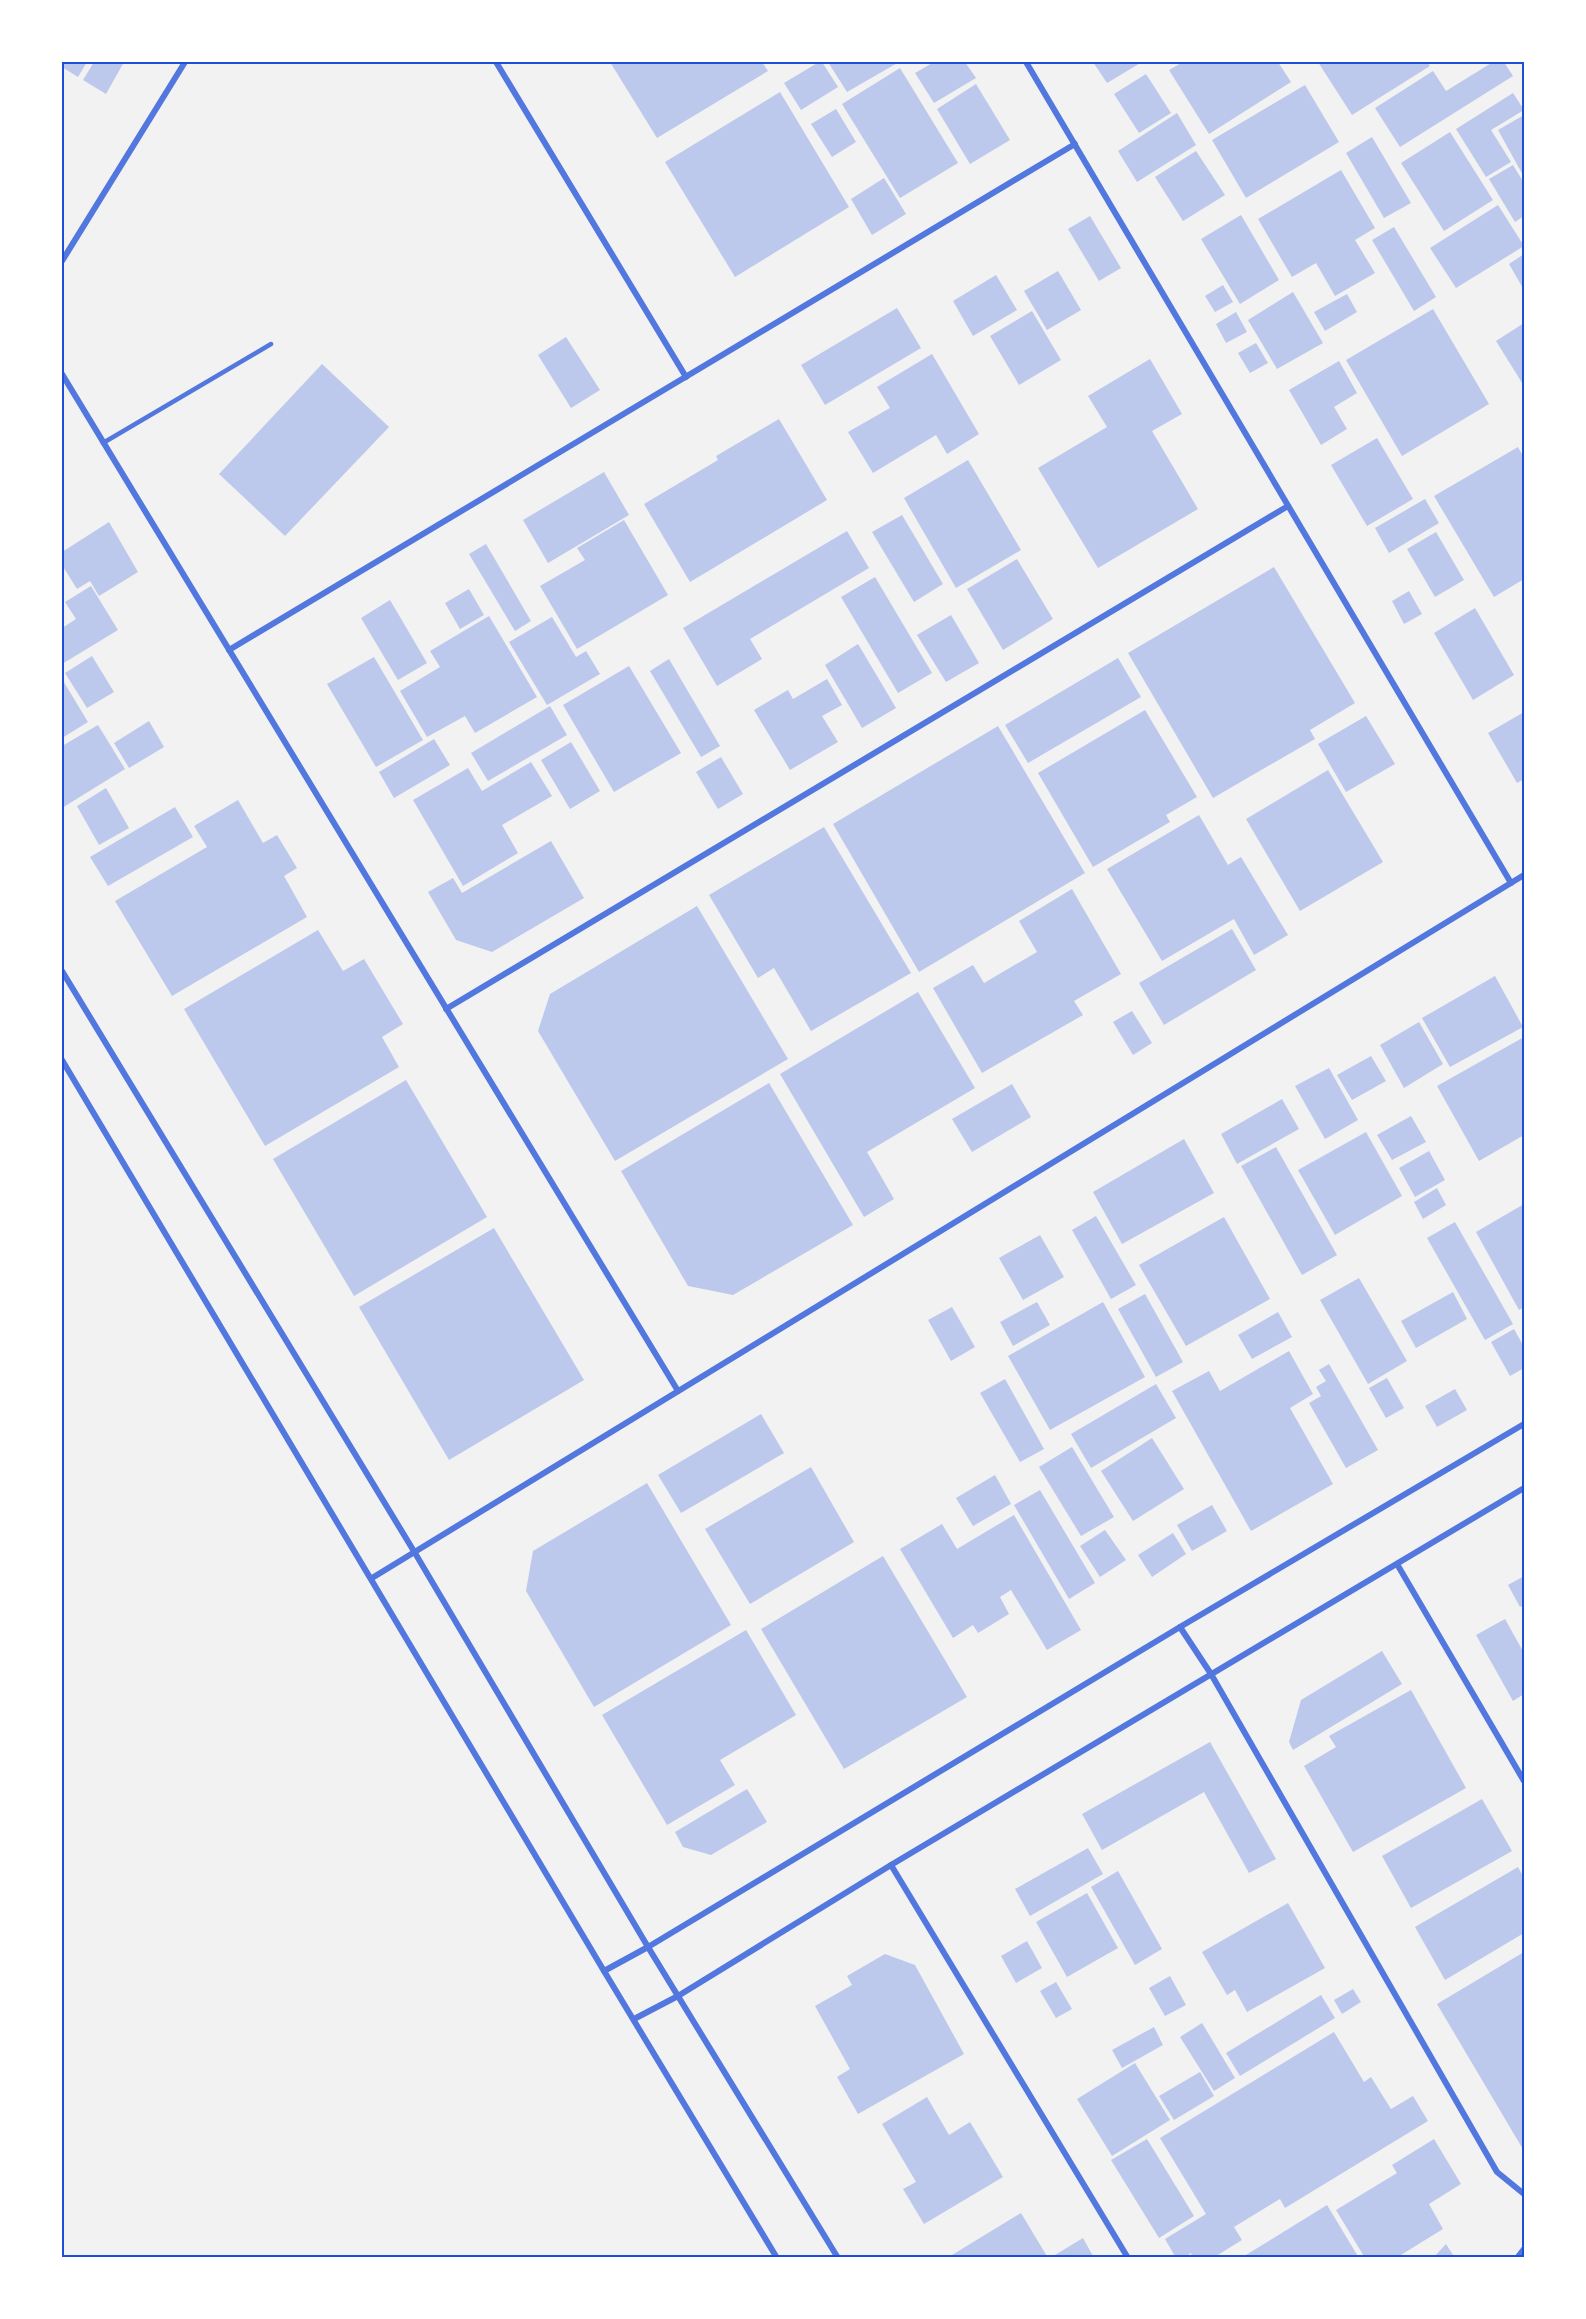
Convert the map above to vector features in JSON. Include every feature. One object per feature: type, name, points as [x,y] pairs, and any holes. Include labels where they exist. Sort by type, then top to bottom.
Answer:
[{"type":"street","points":[[62,261],[185,62]]},
{"type":"street","points":[[496,62],[686,377]]},
{"type":"street","points":[[1026,62],[1511,883]]},
{"type":"street","points":[[229,650],[1075,144]]},
{"type":"street","points":[[62,374],[678,1391]]},
{"type":"street","points":[[446,1009],[1288,506]]},
{"type":"street","points":[[372,1578],[1524,875]]},
{"type":"street","points":[[62,971],[415,1553],[648,1947],[838,2258]]},
{"type":"street","points":[[62,1060],[777,2258]]},
{"type":"street","points":[[604,1971],[648,1947],[1180,1627],[1524,1424]]},
{"type":"street","points":[[634,2019],[678,1996],[891,1865],[1524,1488]]},
{"type":"street","points":[[1396,1564],[1524,1781]]},
{"type":"street","points":[[1180,1627],[1211,1674],[1497,2172],[1524,2194]]},
{"type":"street","points":[[891,1865],[1128,2258]]},
{"type":"street","points":[[1517,2258],[1524,2249]]},
{"type":"lane","points":[[103,443],[271,344]]},
{"type":"building","points":[[62,62],[87,62],[78,77],[62,67]]},
{"type":"building","points":[[94,62],[124,62],[106,94],[83,80]]},
{"type":"building","points":[[610,62],[762,62],[768,71],[657,138]]},
{"type":"building","points":[[822,62],[838,87],[801,110],[784,83]]},
{"type":"building","points":[[828,62],[899,62],[847,92]]},
{"type":"building","points":[[934,62],[965,62],[976,78],[934,103],[915,73]]},
{"type":"building","points":[[1093,62],[1142,62],[1107,83]]},
{"type":"building","points":[[1183,62],[1278,62],[1291,82],[1209,134],[1169,70]]},
{"type":"building","points":[[1318,62],[1427,62],[1430,66],[1352,115]]},
{"type":"building","points":[[1493,62],[1504,62],[1513,76],[1400,147],[1375,108],[1433,71],[1446,91]]},
{"type":"building","points":[[900,68],[958,163],[900,198],[842,104]]},
{"type":"building","points":[[1146,74],[1171,113],[1139,133],[1114,94]]},
{"type":"building","points":[[976,84],[1010,140],[970,164],[937,109]]},
{"type":"building","points":[[1305,85],[1339,142],[1246,198],[1212,140]]},
{"type":"building","points":[[780,92],[849,207],[735,277],[665,162]]},
{"type":"building","points":[[1513,93],[1524,110],[1491,130],[1511,162],[1486,177],[1456,129]]},
{"type":"building","points":[[836,109],[856,142],[832,157],[811,124]]},
{"type":"building","points":[[1177,113],[1196,145],[1137,182],[1118,151]]},
{"type":"building","points":[[1524,115],[1524,177],[1498,130]]},
{"type":"building","points":[[1450,132],[1493,200],[1444,231],[1401,163]]},
{"type":"building","points":[[1372,137],[1411,203],[1384,218],[1346,153]]},
{"type":"building","points":[[1196,151],[1225,195],[1183,221],[1155,177]]},
{"type":"building","points":[[1513,165],[1524,183],[1524,216],[1515,222],[1489,179]]},
{"type":"building","points":[[1341,170],[1375,228],[1355,240],[1375,273],[1335,296],[1316,263],[1292,277],[1258,219]]},
{"type":"building","points":[[884,178],[906,214],[872,235],[851,199]]},
{"type":"building","points":[[1498,205],[1524,246],[1456,288],[1430,248]]},
{"type":"building","points":[[1241,215],[1279,280],[1240,304],[1201,239]]},
{"type":"building","points":[[1090,216],[1121,268],[1099,281],[1068,229]]},
{"type":"building","points":[[1394,227],[1436,297],[1414,311],[1372,240]]},
{"type":"building","points":[[1524,254],[1524,290],[1509,264]]},
{"type":"building","points":[[1058,271],[1081,310],[1047,330],[1024,291]]},
{"type":"building","points":[[996,275],[1017,310],[973,336],[953,301]]},
{"type":"building","points":[[1223,285],[1233,302],[1215,312],[1205,296]]},
{"type":"building","points":[[1293,292],[1323,343],[1277,369],[1248,320]]},
{"type":"building","points":[[1347,294],[1357,312],[1325,331],[1314,312]]},
{"type":"building","points":[[897,308],[921,348],[825,405],[801,365]]},
{"type":"building","points":[[1433,309],[1489,404],[1402,456],[1346,360]]},
{"type":"building","points":[[1032,311],[1061,360],[1019,385],[990,336]]},
{"type":"building","points":[[1236,312],[1247,332],[1226,343],[1216,324]]},
{"type":"building","points":[[1524,323],[1524,386],[1496,341]]},
{"type":"building","points":[[566,337],[600,390],[571,408],[538,355]]},
{"type":"building","points":[[1256,343],[1268,363],[1250,373],[1238,353]]},
{"type":"building","points":[[932,354],[979,434],[947,454],[936,435],[873,473],[848,432],[890,408],[877,387]]},
{"type":"building","points":[[1150,359],[1182,414],[1152,431],[1198,509],[1098,568],[1038,468],[1107,427],[1088,396]]},
{"type":"building","points":[[1339,361],[1357,393],[1334,407],[1347,429],[1321,445],[1289,390]]},
{"type":"building","points":[[322,364],[389,427],[285,536],[219,474]]},
{"type":"building","points":[[779,419],[827,500],[690,582],[644,504],[718,460],[716,456]]},
{"type":"building","points":[[1377,438],[1413,499],[1367,526],[1331,465]]},
{"type":"building","points":[[1518,447],[1524,458],[1524,579],[1494,597],[1434,496]]},
{"type":"building","points":[[968,460],[1021,550],[956,588],[904,498]]},
{"type":"building","points":[[604,472],[629,515],[548,563],[523,520]]},
{"type":"building","points":[[1425,499],[1439,523],[1389,553],[1375,528]]},
{"type":"building","points":[[902,515],[943,584],[914,602],[872,532]]},
{"type":"building","points":[[624,520],[668,595],[577,649],[540,586],[585,560],[577,548]]},
{"type":"building","points":[[109,522],[138,572],[99,596],[90,581],[77,589],[62,565],[62,552]]},
{"type":"building","points":[[847,531],[869,568],[750,639],[762,659],[717,686],[683,628]]},
{"type":"building","points":[[1436,532],[1464,580],[1435,597],[1407,549]]},
{"type":"building","points":[[486,544],[531,621],[515,631],[469,554]]},
{"type":"building","points":[[1017,559],[1053,619],[1003,650],[967,589]]},
{"type":"building","points":[[1274,567],[1355,703],[1310,730],[1315,739],[1213,798],[1128,653]]},
{"type":"building","points":[[875,577],[932,673],[898,693],[841,597]]},
{"type":"building","points":[[91,586],[118,630],[62,664],[62,628],[76,619],[65,602]]},
{"type":"building","points":[[469,589],[484,615],[460,629],[445,603]]},
{"type":"building","points":[[1409,591],[1422,614],[1404,624],[1392,601]]},
{"type":"building","points":[[390,600],[427,663],[398,680],[361,618]]},
{"type":"building","points":[[1475,608],[1514,675],[1473,700],[1434,633]]},
{"type":"building","points":[[951,615],[979,663],[946,682],[917,635]]},
{"type":"building","points":[[489,616],[537,697],[475,733],[465,716],[427,737],[400,691],[440,667],[430,651]]},
{"type":"building","points":[[552,617],[576,657],[586,651],[600,674],[547,705],[509,642]]},
{"type":"building","points":[[858,644],[896,708],[862,728],[825,665]]},
{"type":"building","points":[[92,656],[114,692],[87,708],[65,673]]},
{"type":"building","points":[[374,657],[423,740],[376,767],[327,684]]},
{"type":"building","points":[[1118,658],[1141,697],[1028,763],[1005,725]]},
{"type":"building","points":[[669,659],[720,746],[701,757],[650,671]]},
{"type":"building","points":[[629,666],[681,753],[614,792],[563,705]]},
{"type":"building","points":[[62,679],[88,722],[62,738]]},
{"type":"building","points":[[827,679],[842,705],[822,716],[838,742],[790,770],[754,710],[788,690],[793,699]]},
{"type":"building","points":[[550,706],[567,735],[488,781],[471,753]]},
{"type":"building","points":[[1145,710],[1197,797],[1166,815],[1170,822],[1093,867],[1038,773]]},
{"type":"building","points":[[1524,712],[1524,779],[1517,783],[1488,733]]},
{"type":"building","points":[[1366,716],[1395,764],[1346,792],[1318,744]]},
{"type":"building","points":[[149,721],[164,747],[129,768],[114,743]]},
{"type":"building","points":[[98,725],[125,769],[62,808],[62,746]]},
{"type":"building","points":[[998,726],[1085,873],[919,972],[833,824]]},
{"type":"building","points":[[434,739],[450,765],[394,798],[379,772]]},
{"type":"building","points":[[571,742],[600,791],[570,809],[541,760]]},
{"type":"building","points":[[721,757],[743,794],[718,809],[696,772]]},
{"type":"building","points":[[531,762],[552,796],[502,825],[518,853],[463,886],[413,800],[468,768],[482,791]]},
{"type":"building","points":[[1328,770],[1383,862],[1300,911],[1246,819]]},
{"type":"building","points":[[106,788],[129,828],[99,845],[77,806]]},
{"type":"building","points":[[238,800],[263,843],[277,835],[297,868],[284,876],[307,917],[172,996],[115,901],[207,847],[194,826]]},
{"type":"building","points":[[175,807],[193,837],[108,886],[90,857]]},
{"type":"building","points":[[1199,815],[1228,865],[1241,857],[1288,935],[1254,955],[1234,919],[1162,961],[1107,869]]},
{"type":"building","points":[[824,827],[911,973],[811,1031],[774,968],[758,978],[709,895]]},
{"type":"building","points":[[551,841],[584,898],[492,952],[456,940],[428,892],[453,878],[462,893]]},
{"type":"building","points":[[1072,889],[1121,974],[1074,1001],[1083,1015],[982,1073],[933,988],[973,965],[984,983],[1037,952],[1019,921]]},
{"type":"building","points":[[697,906],[788,1059],[615,1161],[538,1031],[550,994]]},
{"type":"building","points":[[1232,929],[1256,970],[1164,1025],[1139,983]]},
{"type":"building","points":[[318,930],[343,971],[364,959],[403,1024],[382,1037],[399,1067],[265,1146],[184,1009]]},
{"type":"building","points":[[1495,976],[1523,1027],[1450,1067],[1422,1018]]},
{"type":"building","points":[[918,992],[975,1088],[867,1152],[894,1199],[864,1217],[780,1074]]},
{"type":"building","points":[[1132,1011],[1152,1043],[1133,1055],[1113,1022]]},
{"type":"building","points":[[1419,1022],[1443,1064],[1404,1088],[1380,1045]]},
{"type":"building","points":[[1524,1037],[1524,1135],[1479,1161],[1437,1086]]},
{"type":"building","points":[[1371,1056],[1386,1081],[1352,1100],[1337,1075]]},
{"type":"building","points":[[1329,1068],[1358,1120],[1325,1139],[1295,1086]]},
{"type":"building","points":[[406,1080],[487,1217],[354,1296],[273,1159]]},
{"type":"building","points":[[769,1083],[853,1225],[733,1295],[688,1286],[621,1171]]},
{"type":"building","points":[[1012,1084],[1031,1117],[972,1152],[952,1119]]},
{"type":"building","points":[[1282,1099],[1299,1129],[1237,1164],[1221,1134]]},
{"type":"building","points":[[1411,1116],[1426,1142],[1392,1160],[1377,1135]]},
{"type":"building","points":[[1366,1132],[1402,1196],[1335,1235],[1298,1170]]},
{"type":"building","points":[[1184,1139],[1214,1193],[1122,1244],[1093,1192]]},
{"type":"building","points":[[1276,1147],[1337,1255],[1302,1275],[1241,1166]]},
{"type":"building","points":[[1429,1151],[1445,1180],[1415,1197],[1399,1168]]},
{"type":"building","points":[[1437,1188],[1446,1205],[1423,1219],[1414,1202]]},
{"type":"building","points":[[1524,1204],[1524,1307],[1519,1310],[1476,1232]]},
{"type":"building","points":[[1096,1216],[1136,1285],[1111,1299],[1072,1230]]},
{"type":"building","points":[[1224,1217],[1270,1299],[1186,1346],[1139,1265]]},
{"type":"building","points":[[1455,1222],[1513,1324],[1485,1340],[1427,1238]]},
{"type":"building","points":[[494,1228],[584,1380],[449,1460],[359,1307]]},
{"type":"building","points":[[1040,1235],[1064,1277],[1023,1300],[999,1258]]},
{"type":"building","points":[[1359,1278],[1407,1361],[1368,1384],[1320,1300]]},
{"type":"building","points":[[1453,1292],[1467,1319],[1416,1348],[1401,1321]]},
{"type":"building","points":[[1145,1294],[1183,1362],[1156,1377],[1118,1309]]},
{"type":"building","points":[[1037,1302],[1050,1325],[1013,1346],[1000,1322]]},
{"type":"building","points":[[1103,1302],[1145,1377],[1050,1430],[1008,1356]]},
{"type":"building","points":[[952,1307],[975,1347],[951,1361],[928,1320]]},
{"type":"building","points":[[1278,1312],[1292,1337],[1252,1359],[1238,1335]]},
{"type":"building","points":[[1514,1329],[1524,1347],[1524,1368],[1510,1376],[1491,1342]]},
{"type":"building","points":[[1289,1351],[1313,1394],[1290,1408],[1333,1484],[1251,1531],[1172,1391],[1209,1371],[1220,1391]]},
{"type":"building","points":[[1329,1364],[1378,1450],[1346,1468],[1309,1403],[1321,1396],[1316,1387],[1326,1381],[1319,1370]]},
{"type":"building","points":[[1387,1378],[1404,1408],[1386,1418],[1369,1388]]},
{"type":"building","points":[[1005,1379],[1044,1449],[1020,1462],[980,1393]]},
{"type":"building","points":[[1156,1384],[1176,1418],[1091,1468],[1071,1434]]},
{"type":"building","points":[[1455,1389],[1467,1410],[1437,1427],[1425,1406]]},
{"type":"building","points":[[761,1414],[784,1453],[681,1513],[658,1475]]},
{"type":"building","points":[[1152,1438],[1184,1489],[1133,1521],[1101,1471]]},
{"type":"building","points":[[1072,1447],[1114,1517],[1081,1536],[1039,1467]]},
{"type":"building","points":[[811,1467],[854,1542],[750,1604],[705,1529]]},
{"type":"building","points":[[995,1475],[1011,1504],[973,1526],[956,1498]]},
{"type":"building","points":[[647,1483],[731,1625],[594,1707],[526,1591],[533,1551]]},
{"type":"building","points":[[1040,1490],[1095,1583],[1069,1599],[1014,1505]]},
{"type":"building","points":[[1212,1505],[1227,1531],[1192,1551],[1177,1525]]},
{"type":"building","points":[[1014,1515],[1081,1630],[1047,1650],[1011,1590],[1000,1597],[1009,1614],[978,1633],[973,1625],[953,1638],[900,1549],[942,1524],[957,1549]]},
{"type":"building","points":[[1105,1530],[1126,1560],[1100,1577],[1080,1546]]},
{"type":"building","points":[[1173,1533],[1186,1554],[1152,1577],[1138,1555]]},
{"type":"building","points":[[883,1556],[967,1697],[844,1769],[761,1629]]},
{"type":"building","points":[[1524,1576],[1524,1605],[1520,1607],[1508,1585]]},
{"type":"building","points":[[1505,1619],[1524,1653],[1524,1694],[1513,1701],[1476,1635]]},
{"type":"building","points":[[746,1630],[796,1715],[720,1760],[735,1785],[667,1825],[602,1715]]},
{"type":"building","points":[[1382,1651],[1402,1684],[1293,1750],[1289,1742],[1301,1700]]},
{"type":"building","points":[[1411,1690],[1466,1788],[1353,1852],[1304,1766],[1336,1747],[1329,1736]]},
{"type":"building","points":[[1210,1742],[1276,1859],[1249,1873],[1204,1792],[1102,1850],[1082,1814]]},
{"type":"building","points":[[747,1789],[767,1822],[711,1855],[683,1847],[675,1832]]},
{"type":"building","points":[[1482,1799],[1512,1851],[1411,1908],[1382,1856]]},
{"type":"building","points":[[1088,1848],[1103,1874],[1030,1916],[1015,1889]]},
{"type":"building","points":[[1518,1867],[1524,1878],[1524,1933],[1445,1980],[1415,1927]]},
{"type":"building","points":[[1118,1871],[1162,1949],[1135,1965],[1091,1887]]},
{"type":"building","points":[[1087,1893],[1118,1948],[1067,1977],[1036,1922]]},
{"type":"building","points":[[1288,1903],[1325,1968],[1247,2012],[1235,1990],[1227,1995],[1202,1952]]},
{"type":"building","points":[[1027,1941],[1042,1968],[1016,1983],[1001,1956]]},
{"type":"building","points":[[1524,1952],[1524,2151],[1437,2004]]},
{"type":"building","points":[[885,1954],[915,1965],[964,2054],[858,2114],[837,2077],[850,2069],[815,2006],[852,1985],[847,1976]]},
{"type":"building","points":[[1170,1976],[1186,2005],[1165,2016],[1149,1988]]},
{"type":"building","points":[[1056,1982],[1072,2009],[1056,2018],[1040,1991]]},
{"type":"building","points":[[1353,1989],[1361,2002],[1342,2014],[1334,2000]]},
{"type":"building","points":[[1321,1995],[1335,2018],[1240,2076],[1226,2053]]},
{"type":"building","points":[[1202,2023],[1235,2078],[1214,2091],[1180,2037]]},
{"type":"building","points":[[1154,2027],[1163,2045],[1122,2068],[1112,2050]]},
{"type":"building","points":[[1334,2032],[1364,2082],[1371,2077],[1391,2109],[1413,2096],[1428,2121],[1285,2208],[1280,2199],[1234,2227],[1242,2240],[1213,2258],[1193,2258],[1191,2253],[1184,2258],[1176,2258],[1165,2239],[1206,2214],[1160,2138]]},
{"type":"building","points":[[1135,2063],[1170,2120],[1112,2156],[1077,2099]]},
{"type":"building","points":[[1200,2072],[1214,2096],[1174,2120],[1159,2096]]},
{"type":"building","points":[[927,2097],[949,2135],[970,2122],[1003,2177],[924,2224],[903,2189],[916,2182],[882,2124]]},
{"type":"building","points":[[1147,2139],[1194,2216],[1159,2238],[1111,2160]]},
{"type":"building","points":[[1434,2139],[1461,2184],[1429,2204],[1443,2229],[1396,2258],[1365,2258],[1336,2210],[1397,2173],[1392,2165]]},
{"type":"building","points":[[1327,2205],[1359,2258],[1241,2258]]},
{"type":"building","points":[[1021,2213],[1048,2258],[947,2258]]},
{"type":"building","points":[[1083,2238],[1094,2258],[1057,2258],[1055,2255]]},
{"type":"building","points":[[1446,2244],[1455,2258],[1433,2258]]}]
